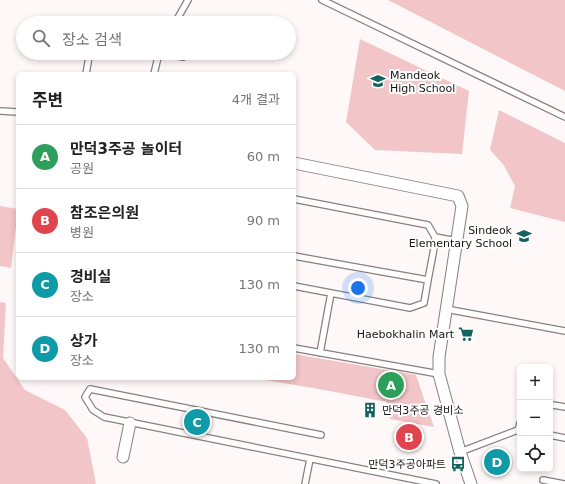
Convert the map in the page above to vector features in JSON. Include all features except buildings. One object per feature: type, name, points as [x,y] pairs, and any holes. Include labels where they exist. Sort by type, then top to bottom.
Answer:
[{"type":"street","points":[[296,164],[458,196],[462,206],[458,241],[439,357],[439,374],[460,452],[471,484]]},
{"type":"street","points":[[123,457],[130,423]]},
{"type":"lane","points":[[179,16],[188,0]]},
{"type":"lane","points":[[322,0],[565,117]]},
{"type":"lane","points":[[86,72],[88,60]]},
{"type":"lane","points":[[155,72],[158,60]]},
{"type":"lane","points":[[0,111],[16,112]]},
{"type":"lane","points":[[296,199],[428,225],[435,237],[424,304],[410,308],[296,286]]},
{"type":"lane","points":[[435,237],[458,241]]},
{"type":"lane","points":[[296,256],[428,280]]},
{"type":"lane","points":[[320,353],[331,293]]},
{"type":"lane","points":[[446,308],[565,331]]},
{"type":"lane","points":[[296,348],[439,374]]},
{"type":"lane","points":[[321,435],[90,389],[85,397],[93,410],[104,417],[436,484]]},
{"type":"lane","points":[[553,405],[565,407]]},
{"type":"lane","points":[[460,452],[517,431]]},
{"type":"lane","points":[[553,436],[565,438]]},
{"type":"lane","points":[[305,484],[310,459]]},
{"type":"lane","points":[[543,480],[564,484]]},
{"type":"shaded area","points":[[388,0],[565,0],[565,91]]},
{"type":"shaded area","points":[[360,39],[469,91],[462,154],[375,150],[346,122]]},
{"type":"shaded area","points":[[499,110],[565,143],[565,222],[510,208],[515,186],[503,164],[490,150]]},
{"type":"shaded area","points":[[0,206],[16,209],[16,226],[11,268],[0,266]]},
{"type":"shaded area","points":[[0,302],[6,303],[3,358],[16,377],[16,380],[18,380],[25,390],[65,410],[87,438],[96,484],[0,484]]},
{"type":"shaded area","points":[[296,354],[416,375],[434,427],[390,419],[387,402],[264,380],[296,380]]},
{"type":"place","name":"Mandeok High School","points":[[378,81]]},
{"type":"place","name":"Sindeok Elementary School","points":[[524,236]]},
{"type":"place","name":"Haebokhalin Mart","points":[[466,334]]},
{"type":"place","name":"만덕3주공 놀이터","points":[[391,385]]},
{"type":"place","name":"만덕3주공 경비소","points":[[370,410]]},
{"type":"place","name":"경비실","points":[[197,422]]},
{"type":"place","name":"참조은의원","points":[[409,437]]},
{"type":"place","name":"상가","points":[[497,462]]},
{"type":"place","name":"만덕3주공아파트","points":[[458,464]]}]
